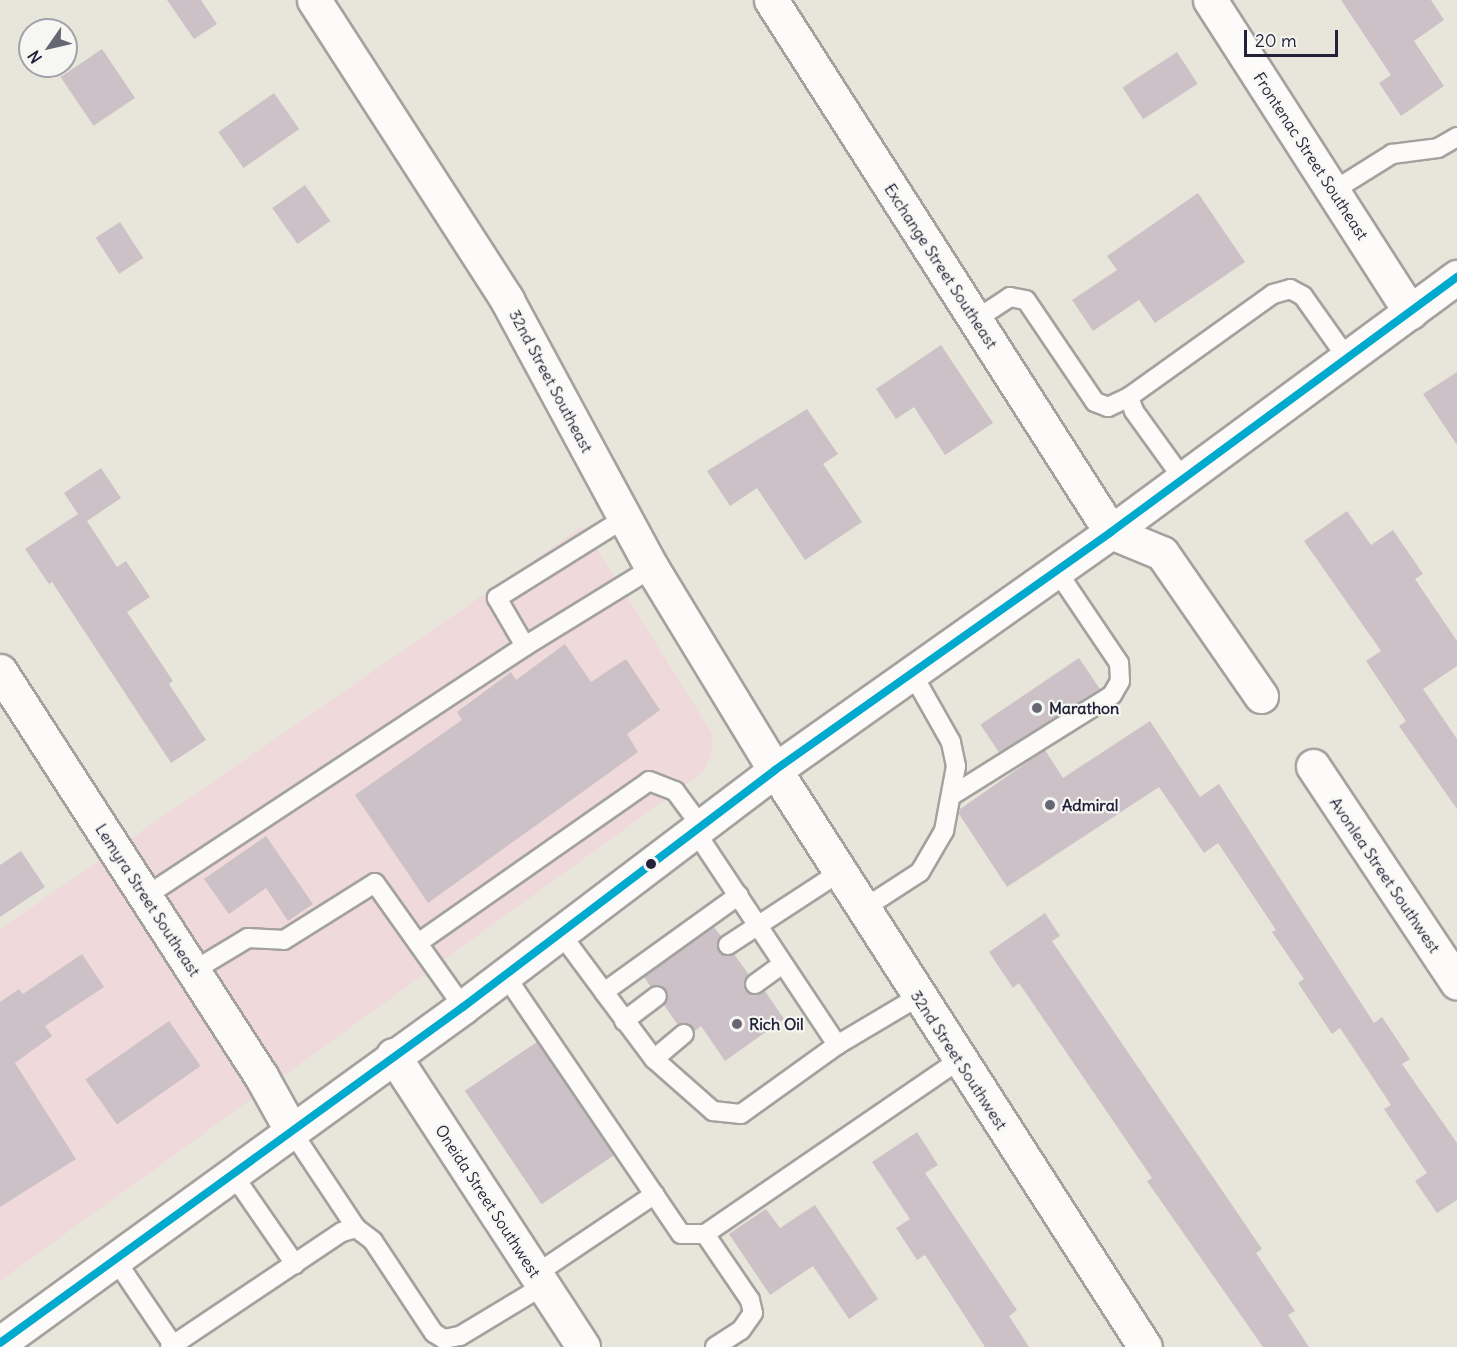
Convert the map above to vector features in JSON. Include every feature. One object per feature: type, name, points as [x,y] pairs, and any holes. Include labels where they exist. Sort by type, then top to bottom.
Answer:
[{"type":"street","name":"32nd Street Southeast","points":[[314,0],[507,300],[652,567],[775,770]]},
{"type":"street","name":"Exchange Street Southeast","points":[[771,0],[1111,532]]},
{"type":"street","name":"Frontenac Street Southeast","points":[[1210,0],[1410,312]]},
{"type":"street","points":[[2,1344],[393,1055],[464,1007],[775,770],[1111,532],[1457,277]]},
{"type":"street","points":[[1111,532],[1162,553],[1261,696]]},
{"type":"street","name":"Lemyra Street Southeast","points":[[0,671],[261,1076],[291,1130]]},
{"type":"street","name":"Avonlea Street Southwest","points":[[1312,766],[1457,983]]},
{"type":"street","name":"32nd Street Southwest","points":[[775,770],[918,997],[1145,1347]]},
{"type":"street","name":"Oneida Street Southwest","points":[[393,1055],[583,1347]]},
{"type":"lane","points":[[1333,191],[1392,154],[1438,148],[1457,137]]},
{"type":"lane","points":[[975,320],[1018,295],[1026,300],[1095,402],[1108,407],[1130,397],[1273,294],[1290,289],[1303,296],[1347,358]]},
{"type":"lane","points":[[1130,397],[1134,411],[1183,479]]},
{"type":"lane","points":[[525,646],[497,598],[625,518]]},
{"type":"lane","points":[[146,896],[525,646],[652,567]]},
{"type":"lane","points":[[951,796],[1103,701],[1120,681],[1119,663],[1057,571]]},
{"type":"lane","points":[[863,909],[920,872],[944,831],[956,766],[951,742],[912,673]]},
{"type":"lane","points":[[418,943],[649,781],[675,791],[783,964],[837,1045]]},
{"type":"lane","points":[[728,945],[840,872]]},
{"type":"lane","points":[[193,970],[249,938],[284,940],[375,883],[464,1007]]},
{"type":"lane","points":[[604,992],[739,894]]},
{"type":"lane","points":[[561,934],[654,1059],[713,1111],[741,1114],[837,1045],[918,997]]},
{"type":"lane","points":[[755,984],[783,964]]},
{"type":"lane","points":[[505,975],[681,1234],[705,1234],[959,1060]]},
{"type":"lane","points":[[624,1021],[657,996]]},
{"type":"lane","points":[[654,1059],[684,1035]]},
{"type":"lane","points":[[291,1130],[357,1228],[373,1241],[434,1333],[444,1339],[460,1336],[655,1194]]},
{"type":"lane","points":[[232,1173],[295,1264]]},
{"type":"lane","points":[[115,1259],[172,1346],[342,1232],[357,1228]]},
{"type":"lane","points":[[705,1234],[750,1300],[753,1313],[741,1330],[715,1347]]},
{"type":"shaded area","points":[[583,526],[713,735],[711,756],[702,773],[0,1281],[0,929]]},
{"type":"building","points":[[167,0],[201,0],[217,24],[194,39]]},
{"type":"building","points":[[1341,0],[1431,0],[1444,20],[1414,41],[1444,86],[1401,116],[1379,83],[1391,75]]},
{"type":"building","points":[[102,49],[135,98],[94,126],[61,78],[78,78],[78,65]]},
{"type":"building","points":[[1177,52],[1198,84],[1143,119],[1122,87]]},
{"type":"building","points":[[274,93],[299,129],[244,168],[218,132]]},
{"type":"building","points":[[305,185],[330,221],[297,244],[272,208]]},
{"type":"building","points":[[1198,193],[1245,262],[1155,323],[1139,300],[1093,331],[1072,300],[1117,270],[1107,256]]},
{"type":"building","points":[[120,222],[143,258],[119,274],[96,238]]},
{"type":"building","points":[[941,345],[993,423],[945,455],[914,407],[896,419],[876,389]]},
{"type":"building","points":[[1457,372],[1457,445],[1423,394]]},
{"type":"building","points":[[807,409],[838,454],[823,464],[862,522],[805,560],[757,488],[730,506],[707,471]]},
{"type":"building","points":[[101,468],[121,498],[87,521],[117,567],[126,561],[150,597],[127,612],[173,681],[169,684],[206,740],[171,763],[52,582],[49,584],[25,549],[78,514],[64,493]]},
{"type":"building","points":[[1347,511],[1371,545],[1393,530],[1423,574],[1415,579],[1457,641],[1457,666],[1423,689],[1457,739],[1457,809],[1399,726],[1406,721],[1366,661],[1381,651],[1304,541]]},
{"type":"building","points":[[565,644],[591,682],[626,659],[660,710],[627,734],[638,752],[428,903],[355,795],[462,720],[457,712],[511,672],[516,680]]},
{"type":"building","points":[[1079,658],[1100,689],[1001,755],[980,725]]},
{"type":"building","points":[[1150,721],[1200,797],[1219,784],[1374,1023],[1382,1017],[1410,1059],[1402,1064],[1457,1143],[1457,1200],[1437,1213],[1415,1181],[1427,1173],[1384,1109],[1391,1105],[1340,1028],[1332,1034],[1298,983],[1304,979],[1272,932],[1276,930],[1218,843],[1204,853],[1159,787],[1007,887],[959,814],[960,809],[1045,750],[1063,778]]},
{"type":"building","points":[[266,836],[313,904],[288,921],[266,888],[229,914],[204,879]]},
{"type":"building","points":[[21,851],[45,887],[0,917],[0,865]]},
{"type":"building","points":[[1045,913],[1060,936],[1052,941],[1262,1249],[1256,1253],[1295,1311],[1288,1315],[1309,1347],[1263,1347],[1147,1181],[1152,1178],[1019,983],[1013,988],[989,952]]},
{"type":"building","points":[[714,927],[721,936],[717,945],[719,952],[734,954],[749,975],[744,984],[746,991],[756,995],[765,991],[784,1019],[725,1061],[701,1026],[695,1031],[687,1023],[678,1025],[664,1005],[666,990],[661,985],[651,987],[644,977]]},
{"type":"building","points":[[82,954],[104,987],[45,1026],[52,1036],[15,1063],[76,1159],[0,1207],[0,1002],[19,989],[23,994]]},
{"type":"building","points":[[169,1021],[201,1066],[117,1125],[85,1080]]},
{"type":"building","points":[[537,1042],[614,1156],[541,1204],[465,1091]]},
{"type":"building","points":[[917,1132],[938,1165],[925,1173],[1017,1310],[1009,1316],[1029,1347],[985,1347],[925,1255],[917,1260],[896,1228],[910,1219],[872,1162]]},
{"type":"building","points":[[815,1205],[878,1299],[849,1319],[813,1266],[770,1295],[729,1234],[766,1209],[780,1228]]},
{"type":"transit line","points":[[0,1343],[463,1007],[775,770],[1111,532],[1457,277]]},
{"type":"place","name":"Marathon","points":[[1037,708]]},
{"type":"place","name":"Admiral","points":[[1050,805]]},
{"type":"place","name":"Rich Oil","points":[[737,1024]]}]
